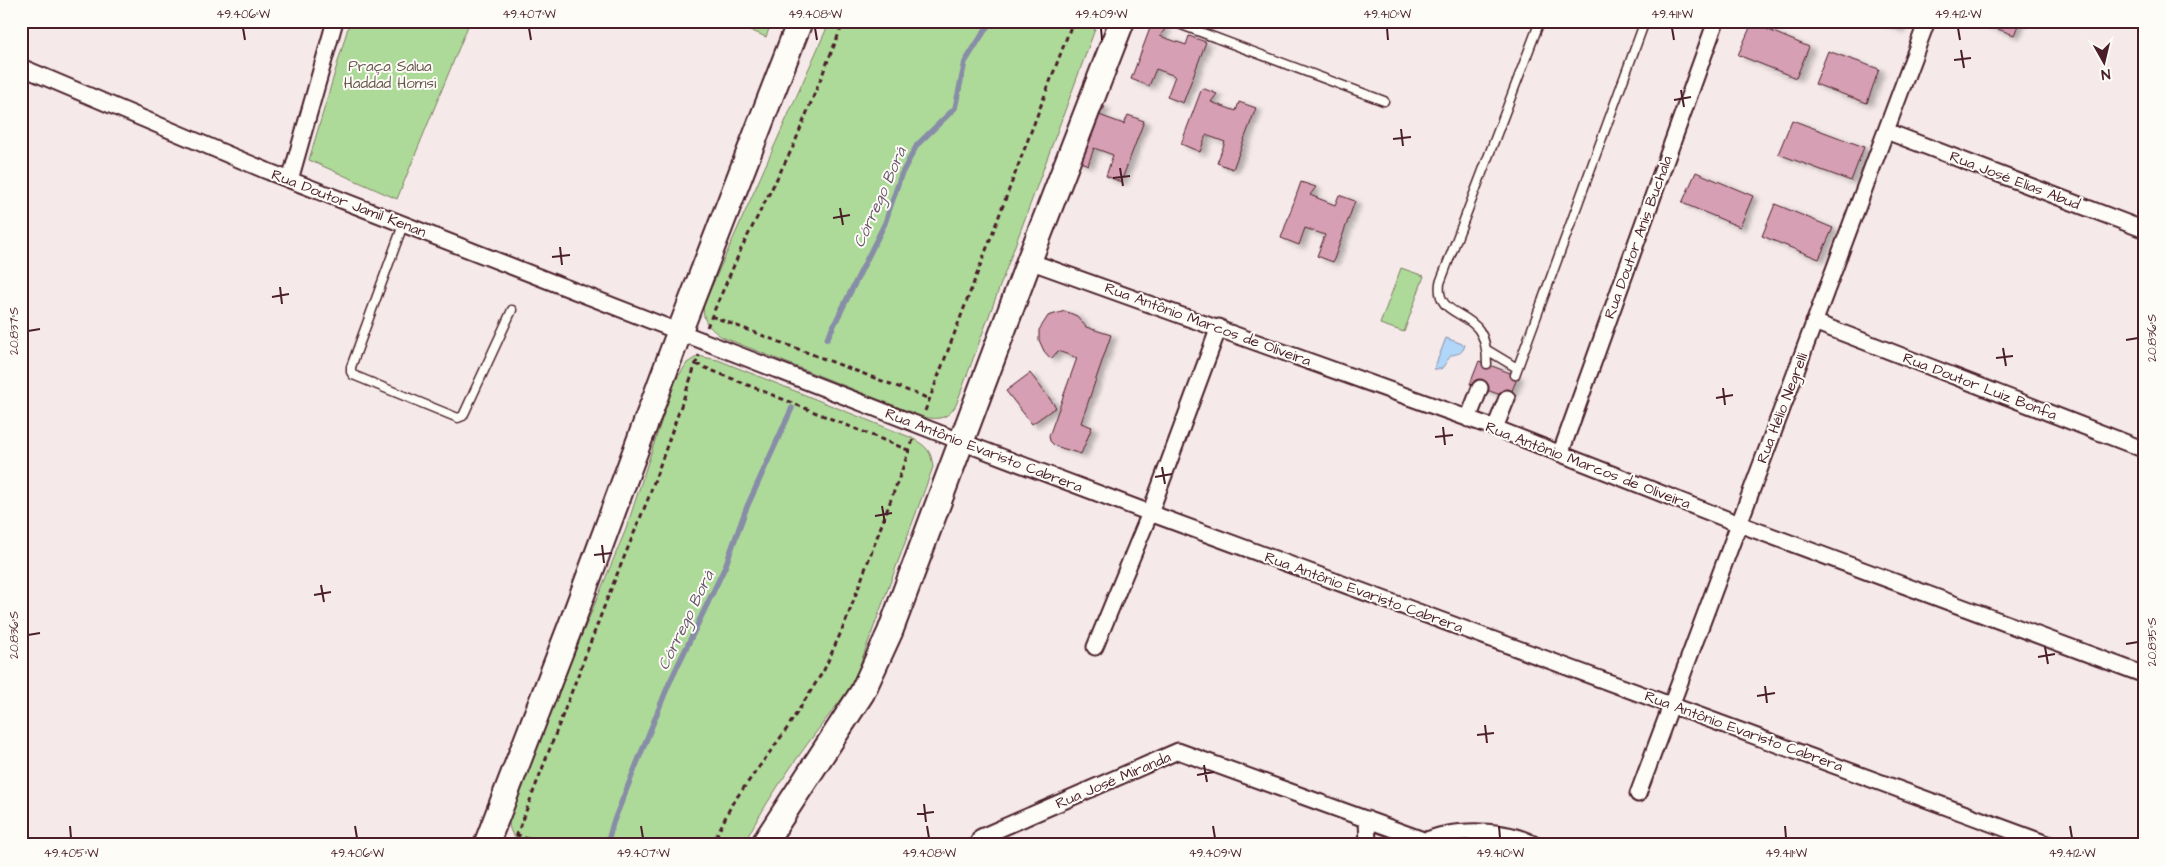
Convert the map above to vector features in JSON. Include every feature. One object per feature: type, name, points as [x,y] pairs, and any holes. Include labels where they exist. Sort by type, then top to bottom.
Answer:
[{"type":"main road","points":[[486,845],[574,617],[679,333],[800,21]]},
{"type":"main road","points":[[763,845],[862,693],[890,632],[1029,261],[1122,21]]},
{"type":"main road","points":[[495,819],[497,835],[509,839]]},
{"type":"street","points":[[290,180],[335,21]]},
{"type":"street","name":"Rua Doutor Anis Buchala","points":[[1561,452],[1716,21]]},
{"type":"street","name":"Rua Hélio Negrelli","points":[[1638,794],[1927,21]]},
{"type":"street","name":"Rua Doutor Jamil Kenan","points":[[21,67],[290,180],[679,333]]},
{"type":"street","name":"Rua José Elias Abud","points":[[1886,130],[2145,230]]},
{"type":"street","name":"Rua Antônio Marcos de Oliveira","points":[[1029,261],[1218,327],[1561,452],[1739,524],[2145,674]]},
{"type":"street","name":"Rua Doutor Luiz Bonfa","points":[[1814,322],[2145,450]]},
{"type":"street","points":[[1095,647],[1150,513],[1218,327]]},
{"type":"street","name":"Rua Antônio Evaristo Cabrera","points":[[679,333],[1150,513],[2050,845]]},
{"type":"street","points":[[1468,419],[1480,388]]},
{"type":"street","points":[[1495,428],[1507,398]]},
{"type":"street","name":"Rua José Miranda","points":[[977,845],[981,837],[1178,751],[1367,819],[1427,843]]},
{"type":"street","points":[[1367,819],[1368,845]]},
{"type":"street","points":[[1427,843],[1456,832],[1479,832],[1502,834],[1535,845]]},
{"type":"lane","points":[[1171,21],[1384,101]]},
{"type":"lane","points":[[1487,364],[1487,350],[1481,332],[1476,326],[1443,302],[1439,291],[1440,283],[1540,21]]},
{"type":"lane","points":[[1487,350],[1516,372],[1645,21]]},
{"type":"lane","points":[[404,224],[351,367],[351,372],[354,375],[458,418],[463,416],[512,310]]},
{"type":"path","points":[[512,845],[509,839],[648,499],[711,316],[742,247],[793,147],[844,21]]},
{"type":"path","points":[[712,845],[732,804],[786,730],[824,670],[882,529],[908,450],[930,399],[1073,21]]},
{"type":"path","points":[[711,316],[930,399]]},
{"type":"path","points":[[696,364],[908,450]]},
{"type":"path","points":[[509,839],[542,845]]},
{"type":"green space","name":"Praça Salua Haddad Homsi","points":[[350,21],[470,21],[397,199],[309,160]]},
{"type":"green space","points":[[729,21],[772,21],[766,37]]},
{"type":"green space","points":[[830,21],[1098,21],[956,405],[946,416],[923,417],[722,337],[710,327],[705,319],[704,304]]},
{"type":"green space","points":[[1401,268],[1424,276],[1404,332],[1380,324]]},
{"type":"green space","points":[[698,356],[718,360],[912,438],[927,450],[933,467],[852,686],[794,763],[767,803],[743,845],[524,845],[514,837],[509,827],[512,803],[626,529],[674,383],[687,363]]},
{"type":"water","points":[[1446,338],[1465,345],[1462,352],[1451,356],[1441,369],[1434,369]]},
{"type":"building","points":[[1879,21],[1902,21],[1899,29]]},
{"type":"building","points":[[1976,21],[2020,21],[2014,35]]},
{"type":"building","points":[[1152,23],[1166,28],[1160,36],[1186,45],[1189,36],[1206,42],[1183,103],[1167,97],[1175,76],[1156,69],[1149,86],[1131,79]]},
{"type":"building","points":[[1752,23],[1809,47],[1796,78],[1738,55]]},
{"type":"building","points":[[1828,51],[1879,69],[1867,103],[1815,84]]},
{"type":"building","points":[[1202,88],[1217,94],[1211,102],[1236,111],[1239,102],[1256,108],[1233,169],[1217,163],[1225,142],[1206,135],[1200,152],[1181,144]]},
{"type":"building","points":[[1092,102],[1105,107],[1099,115],[1124,124],[1128,115],[1144,121],[1121,182],[1106,176],[1113,155],[1094,148],[1088,165],[1071,158]]},
{"type":"building","points":[[1792,120],[1864,147],[1851,181],[1778,154]]},
{"type":"building","points":[[1696,172],[1753,196],[1740,227],[1682,203]]},
{"type":"building","points":[[1301,182],[1316,187],[1310,195],[1335,205],[1339,195],[1355,201],[1333,262],[1317,256],[1325,235],[1305,228],[1299,245],[1281,238]]},
{"type":"building","points":[[1775,204],[1833,228],[1819,259],[1762,236]]},
{"type":"building","points":[[1065,311],[1077,316],[1086,327],[1111,335],[1081,423],[1092,427],[1081,454],[1055,446],[1050,441],[1049,436],[1077,358],[1058,351],[1051,359],[1044,351],[1039,340],[1039,330],[1048,316]]},
{"type":"building","points":[[1479,361],[1518,376],[1509,398],[1470,384]]},
{"type":"building","points":[[1030,373],[1056,407],[1032,424],[1006,391]]},
{"type":"waterway","name":"Córrego Borá","points":[[827,339],[885,223],[901,175],[917,145],[955,108],[965,62],[987,27],[993,21]]},
{"type":"waterway","name":"Córrego Borá","points":[[607,845],[613,823],[668,686],[725,567],[746,509],[792,408]]}]
